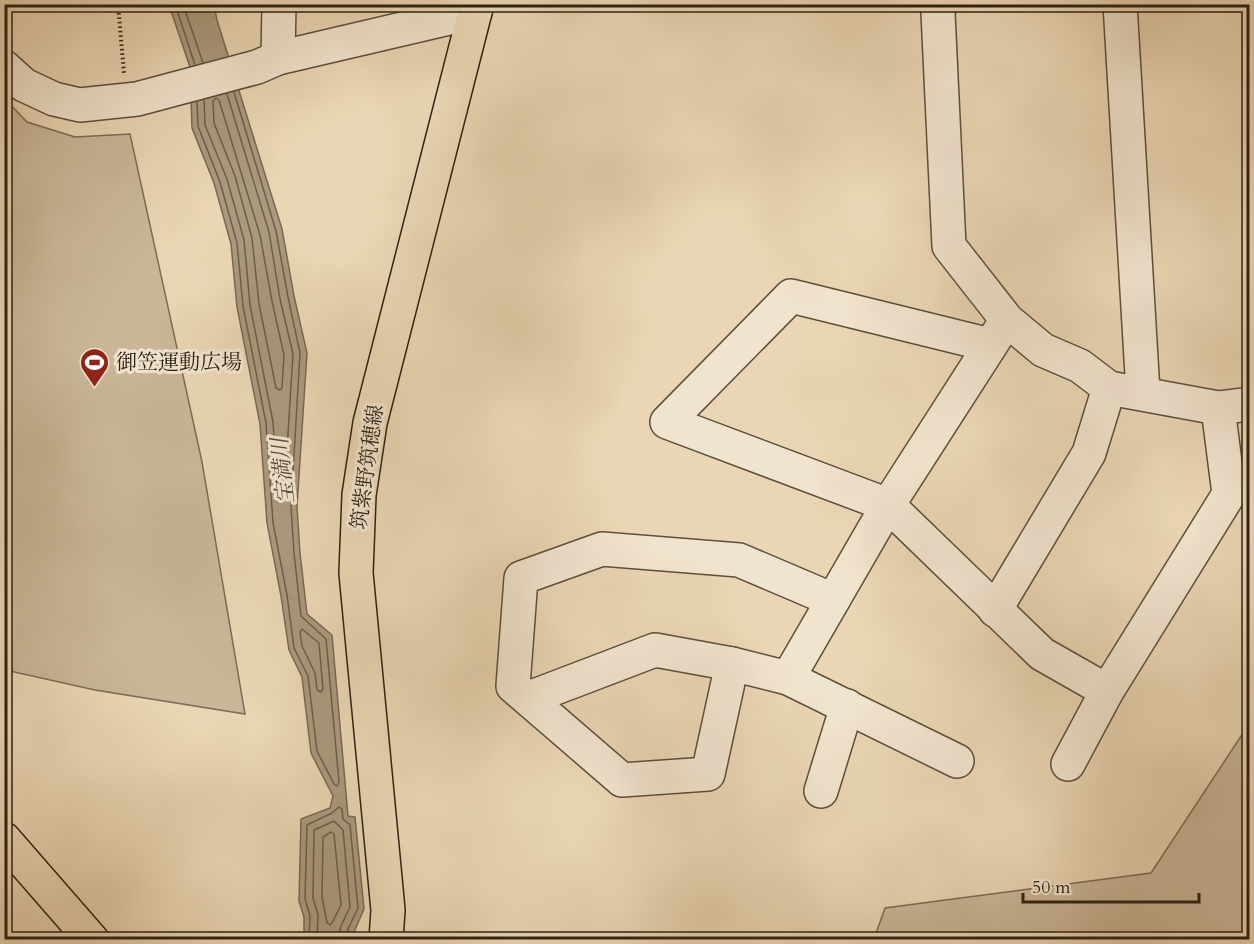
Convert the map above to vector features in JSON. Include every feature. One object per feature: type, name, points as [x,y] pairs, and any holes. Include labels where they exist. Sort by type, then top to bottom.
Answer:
[{"type":"main road","name":"筑紫野筑穂線","points":[[386,939],[388,910],[356,573],[359,495],[370,423],[476,8]]},
{"type":"main road","points":[[4,839],[92,939]]},
{"type":"street","points":[[268,63],[279,4]]},
{"type":"street","points":[[940,4],[938,14],[949,246],[999,332]]},
{"type":"street","points":[[1120,4],[1143,393]]},
{"type":"street","points":[[4,67],[24,85],[54,99],[80,105],[133,99],[476,8]]},
{"type":"street","points":[[1068,764],[1107,691],[1229,494],[1234,406],[1109,388],[1080,366],[999,332],[791,296],[667,422],[888,505],[1042,654],[1107,691]]},
{"type":"street","points":[[789,678],[888,505],[999,332]]},
{"type":"street","points":[[995,610],[1089,453],[1109,388]]},
{"type":"street","points":[[732,664],[708,774],[622,780],[513,686],[521,578],[602,549],[739,560],[833,600]]},
{"type":"street","points":[[529,698],[655,650],[732,664],[789,678],[957,761]]},
{"type":"street","points":[[821,791],[847,706]]},
{"type":"path","points":[[118,4],[124,83],[133,99]]},
{"type":"shaded area","name":"御笠運動広場","points":[[5,99],[27,122],[75,137],[130,134],[202,462],[245,714],[95,690],[5,670]]},
{"type":"shaded area","points":[[1249,724],[1249,939],[874,939],[885,908],[1151,873]]},
{"type":"water","name":"宝満川","points":[[169,5],[214,5],[282,229],[307,353],[297,507],[300,553],[307,614],[332,635],[348,816],[355,817],[364,909],[351,939],[304,939],[304,917],[299,901],[301,819],[330,808],[333,796],[311,753],[302,677],[289,650],[267,523],[260,424],[237,307],[231,244],[214,183],[192,128],[190,67]]},
{"type":"place","name":"御笠運動広場","points":[[95,388]]}]
